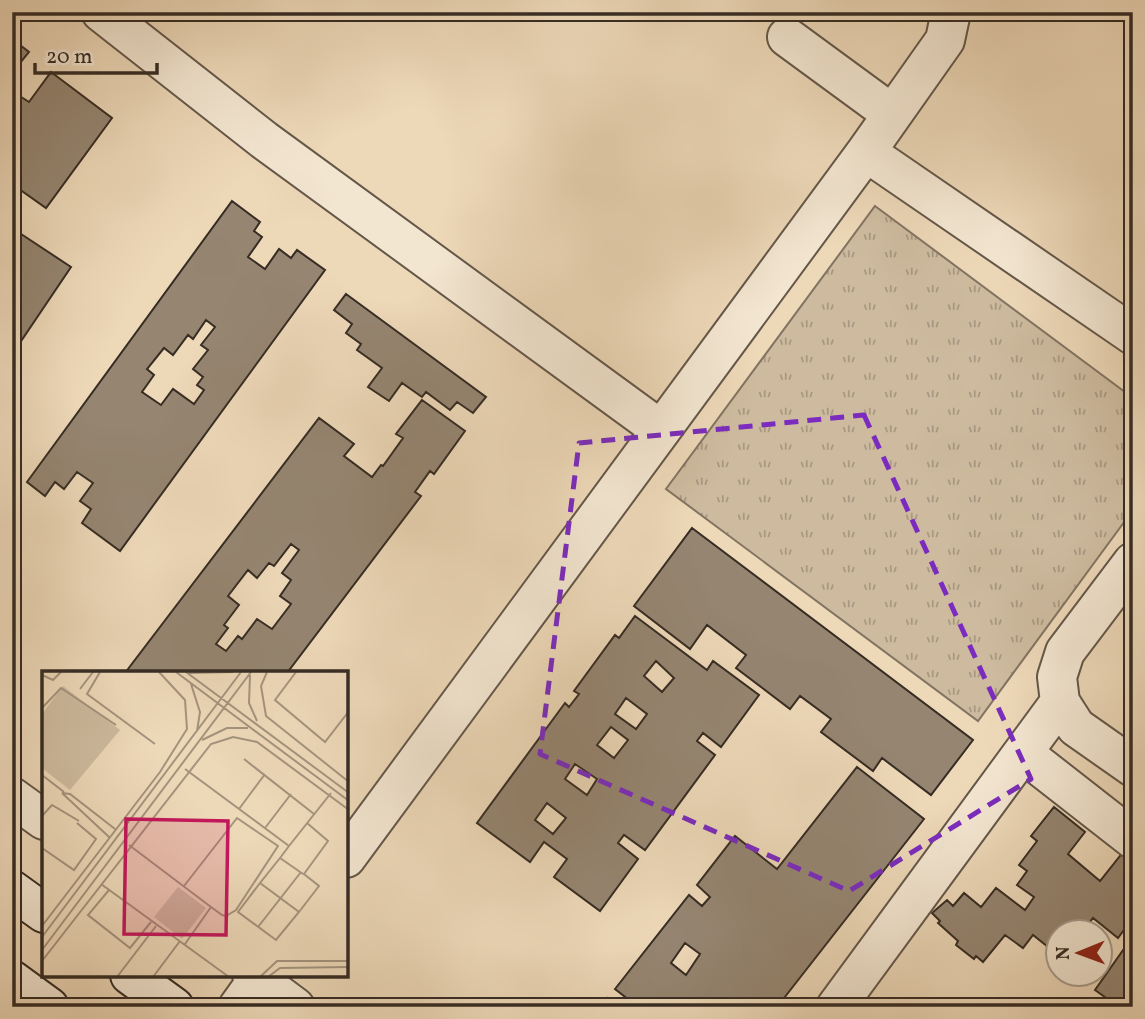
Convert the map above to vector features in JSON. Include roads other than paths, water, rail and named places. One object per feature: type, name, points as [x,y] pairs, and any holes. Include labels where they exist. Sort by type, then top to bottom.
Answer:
[{"type":"street","points":[[101,12],[264,140],[661,430]]},
{"type":"street","points":[[348,855],[866,152],[945,40],[951,12]]},
{"type":"street","points":[[787,37],[892,114]]},
{"type":"street","points":[[866,152],[1133,335]]},
{"type":"street","points":[[1133,562],[1065,652],[1057,677],[1060,702],[1076,727],[1133,767]]},
{"type":"street","points":[[836,1007],[1060,702]]},
{"type":"street","points":[[1023,753],[1133,839]]},
{"type":"street","points":[[12,797],[42,819]]},
{"type":"street","points":[[12,890],[42,912]]},
{"type":"street","points":[[133,977],[174,1007]]},
{"type":"street","points":[[12,980],[49,1007]]},
{"type":"street","points":[[252,984],[295,1007]]}]
